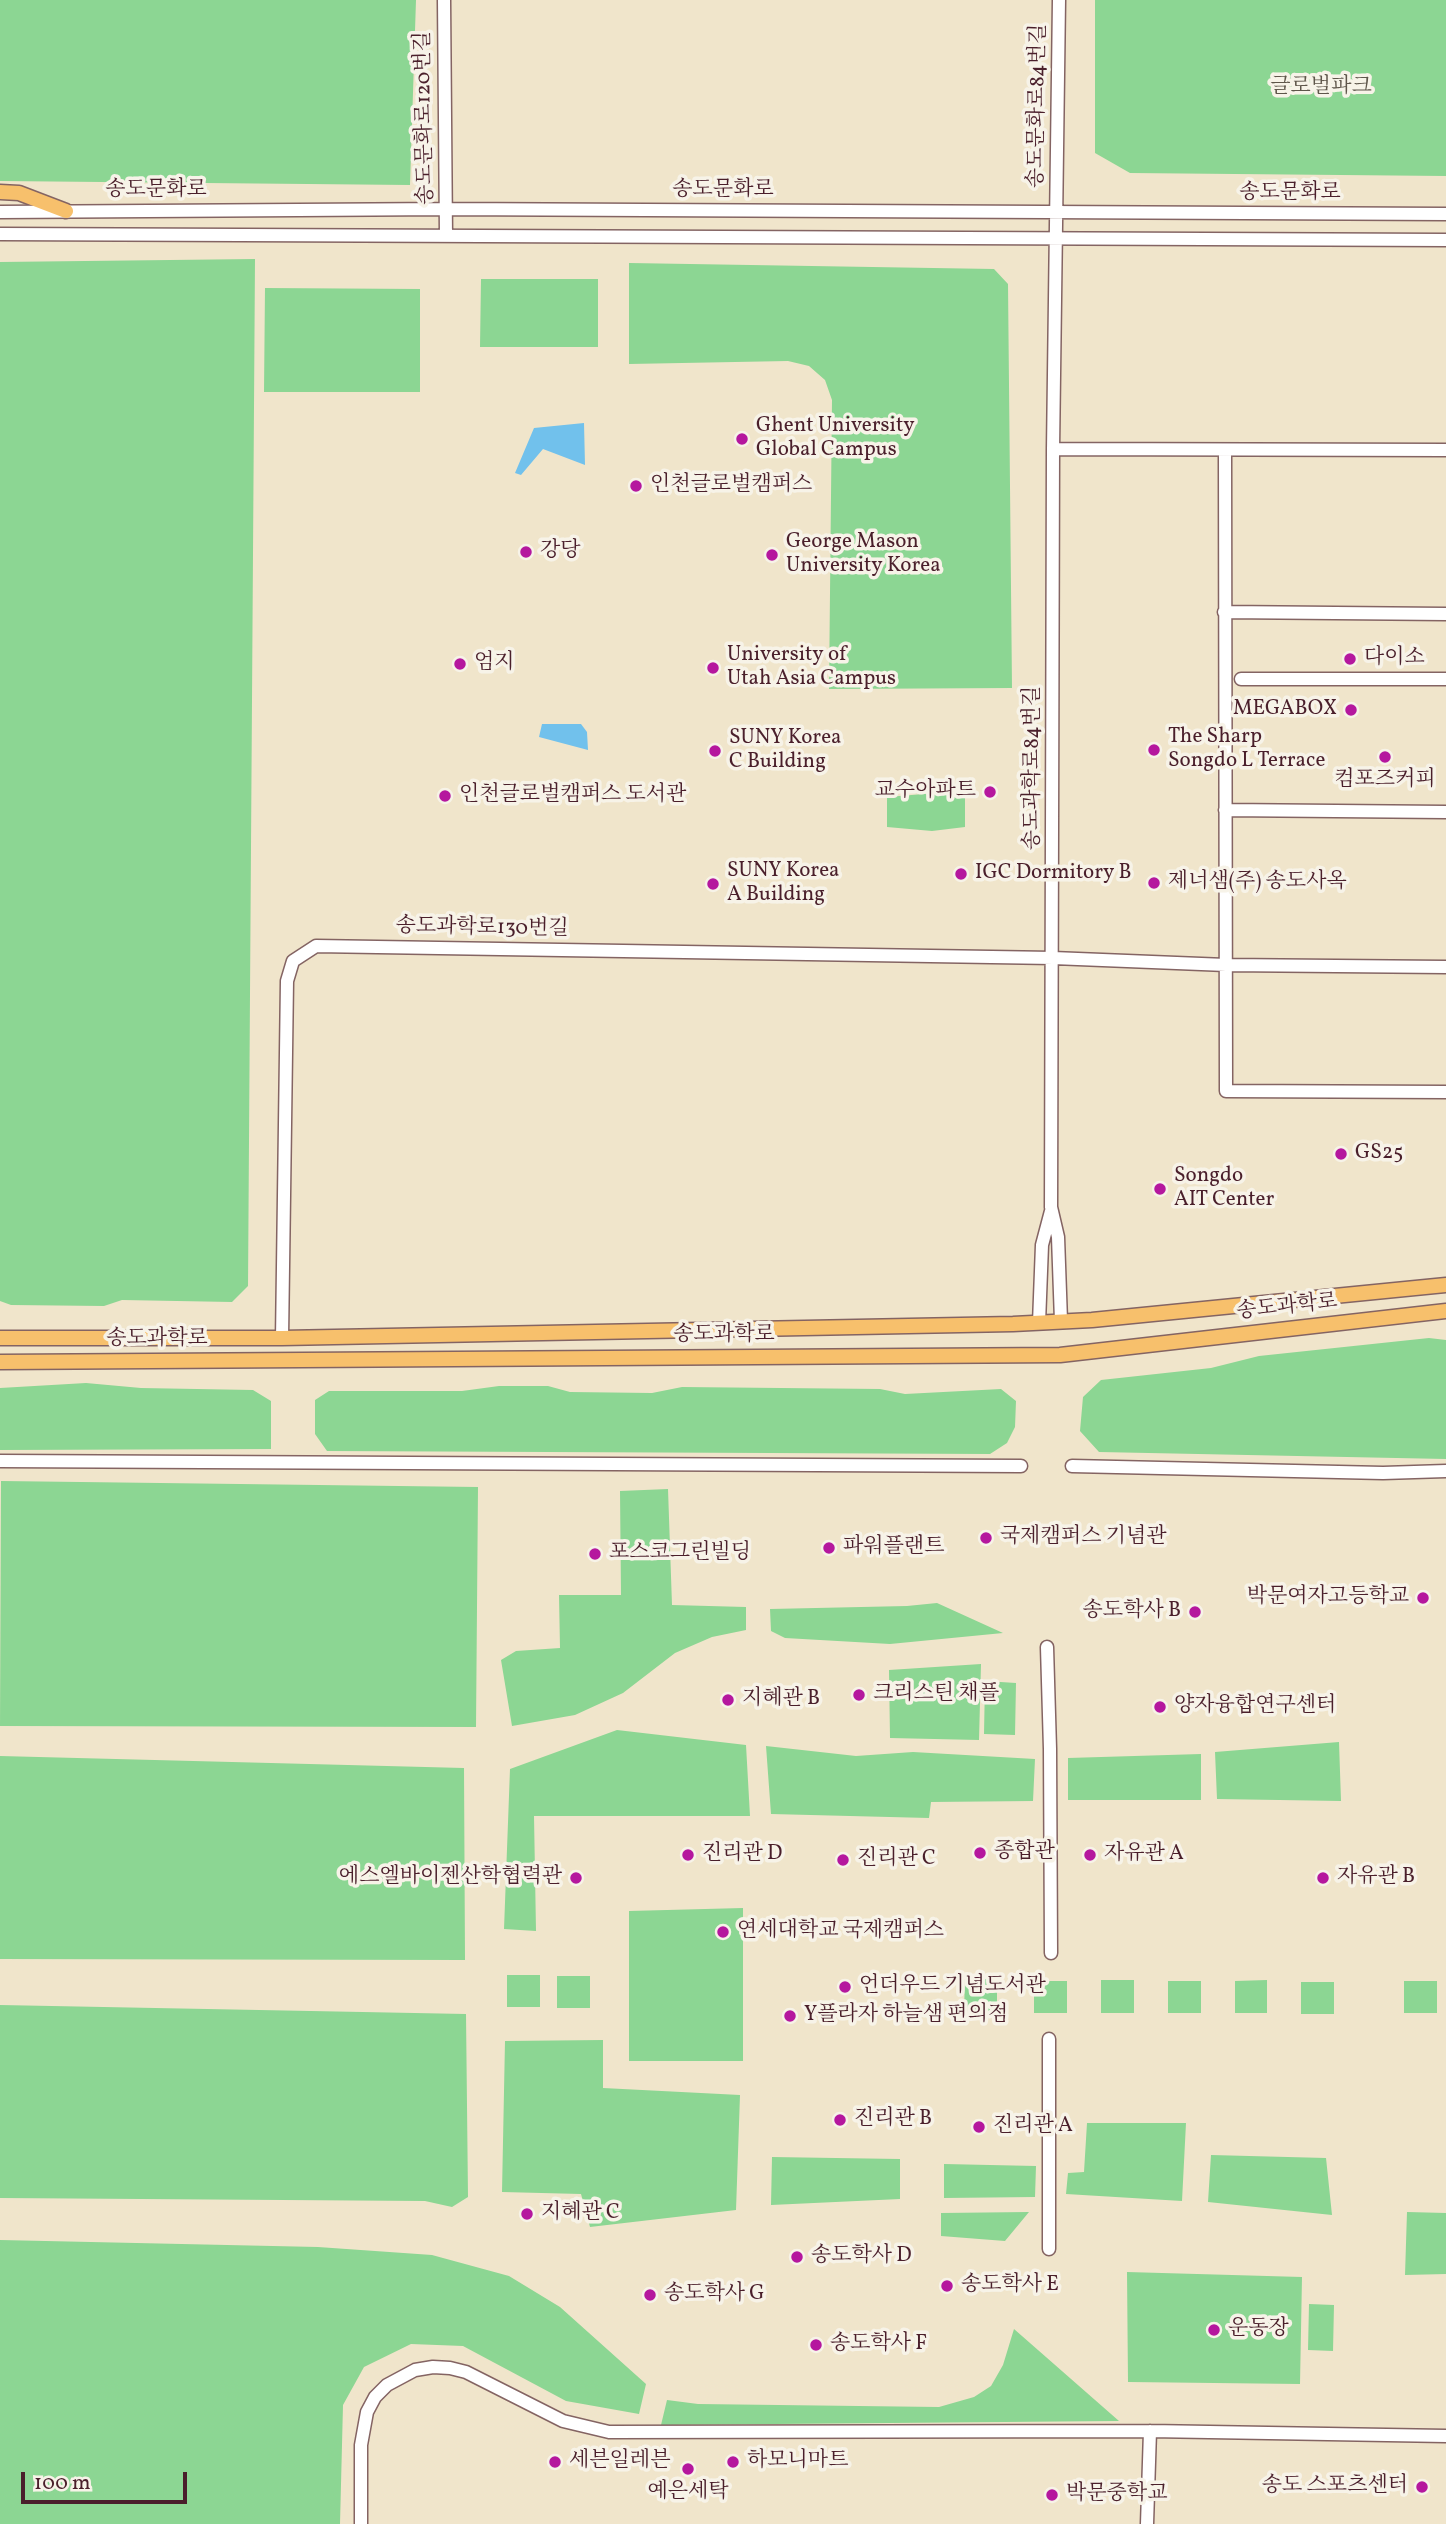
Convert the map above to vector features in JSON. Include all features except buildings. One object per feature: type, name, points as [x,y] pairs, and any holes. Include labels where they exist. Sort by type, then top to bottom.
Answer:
[{"type":"main road","points":[[0,192],[19,193],[66,211]]},
{"type":"main road","name":"송도과학로","points":[[0,1338],[282,1338],[1039,1323],[1446,1285]]},
{"type":"main road","name":"송도과학로","points":[[0,1362],[1059,1355],[1446,1311]]},
{"type":"street","name":"송도문화로120번길","points":[[444,0],[446,236]]},
{"type":"street","name":"송도문화로84번길","points":[[1057,213],[1059,0]]},
{"type":"street","name":"송도문화로","points":[[0,212],[446,209],[1446,214]]},
{"type":"street","name":"송도과학로84번길","points":[[1057,213],[1053,449],[1051,1207],[1058,1237],[1061,1321]]},
{"type":"street","name":"송도문화로","points":[[0,234],[1446,240]]},
{"type":"street","points":[[1053,449],[1446,450]]},
{"type":"street","points":[[1226,450],[1226,1091],[1446,1092]]},
{"type":"street","points":[[1224,612],[1446,614]]},
{"type":"street","points":[[1241,679],[1446,679]]},
{"type":"street","points":[[1225,810],[1446,812]]},
{"type":"street","name":"송도과학로130번길","points":[[282,1338],[287,981],[293,961],[316,946],[1446,967]]},
{"type":"street","points":[[1039,1323],[1042,1245],[1051,1207]]},
{"type":"street","points":[[0,1461],[1021,1466]]},
{"type":"street","points":[[1072,1466],[1446,1472]]},
{"type":"street","points":[[1047,1647],[1051,1953]]},
{"type":"street","points":[[1049,2039],[1049,2249]]},
{"type":"street","points":[[361,2524],[361,2445],[368,2412],[387,2385],[415,2370],[433,2367],[466,2372],[563,2421],[609,2432],[1150,2431],[1446,2436]]},
{"type":"street","points":[[1147,2524],[1150,2431]]},
{"type":"green space","points":[[0,0],[416,0],[410,185],[0,181]]},
{"type":"green space","name":"글로벌파크","points":[[1095,0],[1446,0],[1446,176],[1130,173],[1095,153]]},
{"type":"green space","points":[[255,259],[248,1286],[232,1302],[122,1300],[104,1306],[11,1305],[0,1301],[0,262]]},
{"type":"green space","points":[[629,263],[994,269],[1008,284],[1012,688],[829,689],[832,400],[825,380],[809,366],[788,361],[629,364]]},
{"type":"green space","points":[[481,279],[598,279],[598,347],[480,347]]},
{"type":"green space","points":[[265,288],[420,289],[420,392],[264,392]]},
{"type":"green space","points":[[936,793],[965,798],[965,827],[932,831],[887,827],[887,797]]},
{"type":"green space","points":[[1429,1338],[1446,1340],[1446,1459],[1099,1452],[1080,1431],[1083,1397],[1101,1380],[1211,1368],[1259,1356]]},
{"type":"green space","points":[[86,1383],[141,1388],[253,1390],[271,1401],[271,1449],[0,1450],[0,1388]]},
{"type":"green space","points":[[499,1386],[548,1386],[570,1392],[652,1393],[682,1387],[880,1389],[905,1394],[1001,1389],[1016,1401],[1015,1427],[1007,1443],[990,1454],[327,1451],[315,1434],[315,1400],[329,1391],[462,1391]]},
{"type":"green space","points":[[1,1481],[478,1487],[476,1727],[0,1726]]},
{"type":"green space","points":[[668,1489],[672,1605],[746,1607],[746,1630],[712,1637],[675,1653],[623,1693],[575,1715],[512,1726],[501,1660],[516,1651],[560,1648],[559,1595],[621,1595],[620,1491]]},
{"type":"green space","points":[[937,1603],[1003,1633],[890,1644],[785,1638],[771,1631],[770,1609]]},
{"type":"green space","points":[[981,1664],[979,1740],[890,1738],[889,1670]]},
{"type":"green space","points":[[985,1681],[1016,1683],[1015,1735],[984,1734]]},
{"type":"green space","points":[[617,1730],[746,1745],[750,1816],[534,1816],[536,1931],[504,1929],[510,1769]]},
{"type":"green space","points":[[1339,1742],[1341,1801],[1217,1799],[1215,1752]]},
{"type":"green space","points":[[766,1746],[856,1756],[913,1752],[1035,1759],[1033,1801],[931,1802],[929,1818],[771,1814]]},
{"type":"green space","points":[[1201,1754],[1201,1800],[1068,1800],[1068,1758]]},
{"type":"green space","points":[[0,1756],[464,1768],[465,1960],[0,1959]]},
{"type":"green space","points":[[743,1908],[743,2061],[629,2061],[629,1911]]},
{"type":"green space","points":[[507,1975],[540,1975],[540,2007],[507,2007]]},
{"type":"green space","points":[[557,1976],[590,1976],[590,2008],[557,2008]]},
{"type":"green space","points":[[965,1979],[997,1979],[997,2011],[964,2011]]},
{"type":"green space","points":[[1101,1980],[1134,1980],[1134,2013],[1101,2013]]},
{"type":"green space","points":[[1267,1980],[1267,2013],[1235,2013],[1235,1981]]},
{"type":"green space","points":[[1034,1981],[1067,1981],[1067,2013],[1034,2013]]},
{"type":"green space","points":[[1168,1981],[1201,1981],[1201,2013],[1168,2013]]},
{"type":"green space","points":[[1404,1981],[1437,1981],[1437,2013],[1404,2013]]},
{"type":"green space","points":[[1301,1982],[1334,1982],[1334,2014],[1301,2014]]},
{"type":"green space","points":[[0,2005],[466,2014],[468,2197],[452,2207],[425,2201],[0,2198]]},
{"type":"green space","points":[[603,2040],[603,2088],[740,2095],[736,2210],[590,2227],[581,2194],[502,2192],[505,2041]]},
{"type":"green space","points":[[1087,2123],[1186,2123],[1182,2201],[1066,2194],[1068,2173],[1084,2172]]},
{"type":"green space","points":[[1211,2155],[1326,2158],[1332,2215],[1208,2202]]},
{"type":"green space","points":[[772,2157],[900,2159],[900,2199],[771,2205]]},
{"type":"green space","points":[[944,2164],[1036,2166],[1035,2197],[944,2198]]},
{"type":"green space","points":[[1029,2212],[1005,2241],[941,2236],[941,2213]]},
{"type":"green space","points":[[1407,2212],[1446,2213],[1446,2274],[1405,2275]]},
{"type":"green space","points":[[0,2240],[318,2247],[432,2255],[509,2276],[560,2307],[646,2384],[639,2414],[566,2401],[463,2346],[411,2344],[364,2367],[343,2405],[340,2524],[0,2524]]},
{"type":"green space","name":"운동장","points":[[1127,2272],[1302,2277],[1300,2384],[1128,2382]]},
{"type":"green space","points":[[1309,2304],[1334,2305],[1333,2351],[1308,2350]]},
{"type":"green space","points":[[1014,2329],[1119,2421],[661,2425],[667,2400],[698,2404],[939,2407],[974,2397],[991,2386],[1003,2365]]},
{"type":"water","points":[[584,423],[585,465],[543,449],[521,475],[515,473],[534,428]]},
{"type":"water","points":[[542,724],[581,724],[587,732],[588,750],[539,737]]},
{"type":"place","name":"Ghent University Global Campus","points":[[742,439]]},
{"type":"place","name":"인천글로벌캠퍼스","points":[[636,486]]},
{"type":"place","name":"강당","points":[[526,552]]},
{"type":"place","name":"George Mason University Korea","points":[[772,555]]},
{"type":"place","name":"다이소","points":[[1350,659]]},
{"type":"place","name":"엄지","points":[[460,664]]},
{"type":"place","name":"University of Utah Asia Campus","points":[[713,668]]},
{"type":"place","name":"MEGABOX","points":[[1351,710]]},
{"type":"place","name":"The Sharp Songdo L Terrace","points":[[1154,750]]},
{"type":"place","name":"SUNY Korea C Building","points":[[715,751]]},
{"type":"place","name":"컴포즈커피","points":[[1385,757]]},
{"type":"place","name":"교수아파트","points":[[990,792]]},
{"type":"place","name":"인천글로벌캠퍼스 도서관","points":[[445,796]]},
{"type":"place","name":"IGC Dormitory B","points":[[961,874]]},
{"type":"place","name":"제너샘(주) 송도사옥","points":[[1154,883]]},
{"type":"place","name":"SUNY Korea A Building","points":[[713,884]]},
{"type":"place","name":"GS25","points":[[1341,1154]]},
{"type":"place","name":"Songdo AIT Center","points":[[1160,1189]]},
{"type":"place","name":"국제캠퍼스 기념관","points":[[986,1538]]},
{"type":"place","name":"파워플랜트","points":[[829,1548]]},
{"type":"place","name":"포스코그린빌딩","points":[[595,1554]]},
{"type":"place","name":"박문여자고등학교","points":[[1423,1598]]},
{"type":"place","name":"송도학사 B","points":[[1195,1612]]},
{"type":"place","name":"크리스틴 채플","points":[[859,1695]]},
{"type":"place","name":"지혜관 B","points":[[728,1700]]},
{"type":"place","name":"양자융합연구센터","points":[[1160,1707]]},
{"type":"place","name":"종합관","points":[[980,1853]]},
{"type":"place","name":"진리관 D","points":[[688,1855]]},
{"type":"place","name":"자유관 A","points":[[1090,1855]]},
{"type":"place","name":"진리관 C","points":[[843,1860]]},
{"type":"place","name":"에스엘바이젠산학협력관","points":[[576,1878]]},
{"type":"place","name":"자유관 B","points":[[1323,1878]]},
{"type":"place","name":"연세대학교 국제캠퍼스","points":[[723,1932]]},
{"type":"place","name":"언더우드 기념도서관","points":[[845,1987]]},
{"type":"place","name":"Y플라자 하늘샘 편의점","points":[[790,2016]]},
{"type":"place","name":"진리관 B","points":[[840,2120]]},
{"type":"place","name":"진리관 A","points":[[979,2127]]},
{"type":"place","name":"지혜관 C","points":[[527,2214]]},
{"type":"place","name":"송도학사 D","points":[[797,2257]]},
{"type":"place","name":"송도학사 E","points":[[947,2286]]},
{"type":"place","name":"송도학사 G","points":[[650,2295]]},
{"type":"place","name":"운동장","points":[[1214,2330]]},
{"type":"place","name":"송도학사 F","points":[[816,2345]]},
{"type":"place","name":"세븐일레븐","points":[[555,2462]]},
{"type":"place","name":"하모니마트","points":[[733,2462]]},
{"type":"place","name":"예은세탁","points":[[688,2469]]},
{"type":"place","name":"송도 스포츠센터","points":[[1422,2487]]},
{"type":"place","name":"박문중학교","points":[[1052,2495]]}]
